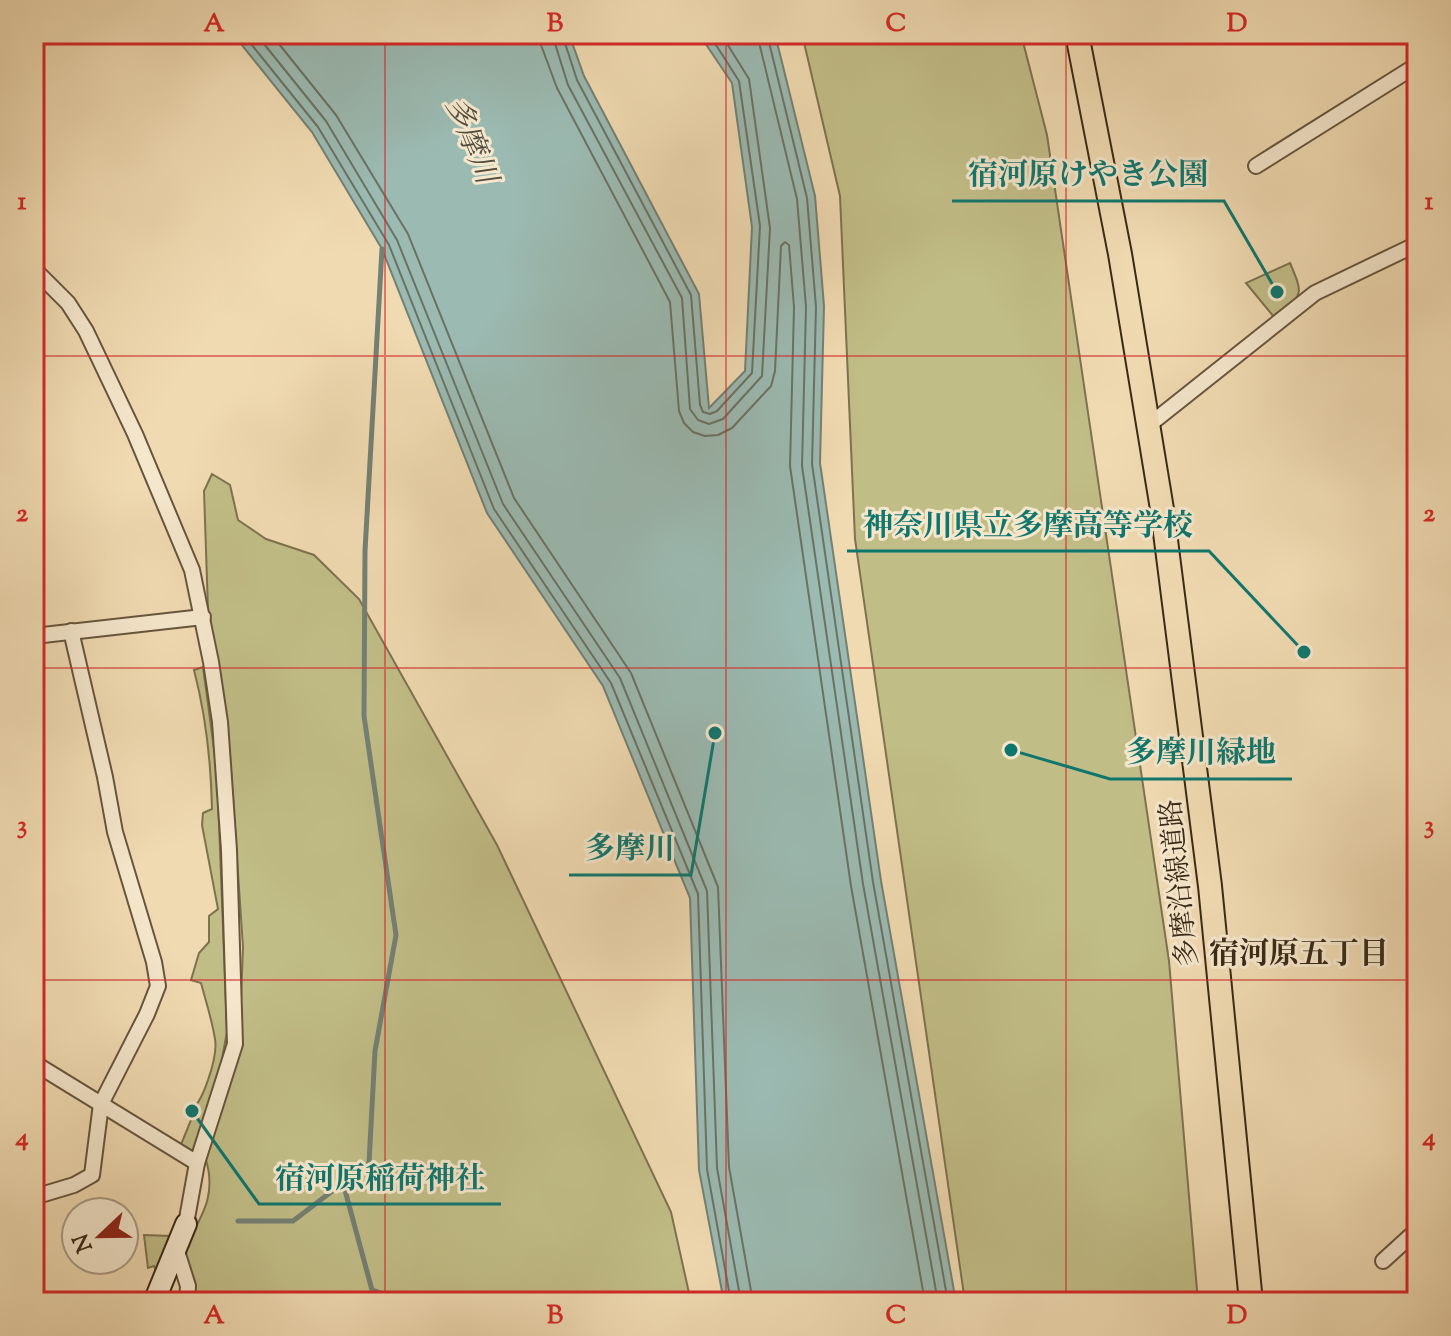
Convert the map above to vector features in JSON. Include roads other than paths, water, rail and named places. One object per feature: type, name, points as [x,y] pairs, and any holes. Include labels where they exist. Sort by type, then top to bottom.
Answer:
[{"type":"main road","name":"多摩沿線道路","points":[[1077,34],[1120,254],[1149,425],[1210,886],[1251,1302]]},
{"type":"street","points":[[1256,166],[1417,65]]},
{"type":"street","points":[[1149,425],[1315,293],[1417,244]]},
{"type":"street","points":[[34,269],[68,303],[86,331],[135,434],[192,570],[220,722],[230,864],[235,1044],[197,1163],[186,1224],[154,1302]]},
{"type":"street","points":[[34,636],[203,617]]},
{"type":"street","points":[[34,1197],[74,1185],[92,1175],[101,1104],[158,986],[154,962],[115,832],[71,631]]},
{"type":"street","points":[[34,1063],[197,1163]]},
{"type":"street","points":[[1383,1261],[1417,1230]]},
{"type":"street","points":[[176,1248],[188,1286],[187,1302]]},
{"type":"water","points":[[233,34],[569,34],[584,76],[699,294],[709,408],[745,371],[752,227],[732,83],[699,34],[775,34],[815,196],[824,306],[820,463],[881,881],[956,1302],[724,1302],[699,1170],[690,898],[603,686],[487,513],[382,249],[312,132]]},
{"type":"waterway","points":[[238,1221],[293,1221],[369,1163],[375,1051],[396,935],[364,716],[365,551],[382,249]]},
{"type":"waterway","points":[[343,1183],[372,1290],[408,1302]]},
{"type":"place","name":"宿河原けやき公園","points":[[1277,292]]},
{"type":"place","name":"神奈川県立多摩高等学校","points":[[1304,652]]},
{"type":"place","name":"多摩川","points":[[715,733]]},
{"type":"place","name":"多摩川緑地","points":[[1011,750]]},
{"type":"place","name":"宿河原稲荷神社","points":[[192,1111]]},
{"type":"district","name":"宿河原五丁目","points":[[1299,953]]}]
